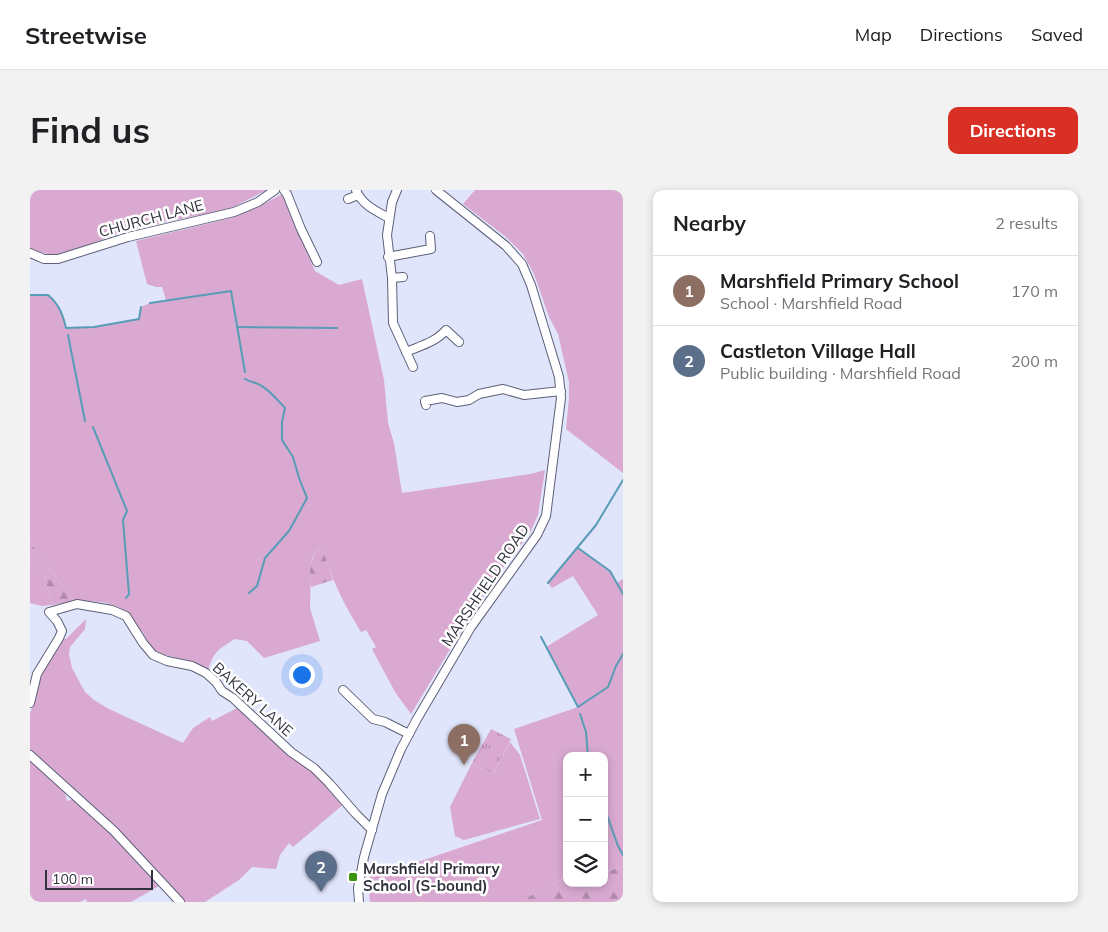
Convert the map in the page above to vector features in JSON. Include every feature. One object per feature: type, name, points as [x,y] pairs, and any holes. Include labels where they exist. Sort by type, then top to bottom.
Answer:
[{"type":"street","name":"CHURCH LANE","points":[[30,253],[44,259],[58,259],[128,237],[234,212],[258,202],[275,190]]},
{"type":"street","points":[[284,190],[317,262]]},
{"type":"street","points":[[397,190],[392,202],[387,235],[388,257],[392,278],[393,323],[413,367]]},
{"type":"street","name":"MARSHFIELD ROAD","points":[[360,902],[358,888],[360,871],[382,794],[409,734],[471,627],[537,535],[546,516],[561,391],[559,377],[535,298],[522,264],[506,246],[436,190]]},
{"type":"street","points":[[348,199],[357,193],[367,206],[389,218]]},
{"type":"street","points":[[388,257],[431,249],[430,236]]},
{"type":"street","points":[[392,278],[403,277]]},
{"type":"street","points":[[406,352],[432,342],[446,330],[459,342]]},
{"type":"street","points":[[426,405],[425,401],[442,398],[457,402],[469,400],[479,394],[503,389],[524,395],[561,391]]},
{"type":"street","name":"BAKERY LANE","points":[[30,703],[37,674],[62,630],[49,612],[77,604],[112,610],[126,616],[153,655],[167,661],[192,666],[206,673],[216,682],[222,692],[233,698],[291,752],[314,768],[372,830]]},
{"type":"street","points":[[343,690],[373,718],[409,734]]},
{"type":"street","points":[[367,725],[373,718]]},
{"type":"street","points":[[30,755],[114,831],[180,902]]},
{"type":"green space","points":[[30,190],[267,190],[229,209],[131,229],[74,250],[53,255],[30,250]]},
{"type":"green space","points":[[475,190],[623,190],[623,473],[566,429],[569,382],[558,334],[549,317],[534,274],[523,254],[506,237],[463,204]]},
{"type":"green space","points":[[282,194],[315,271],[339,285],[362,279],[384,380],[388,423],[394,443],[402,493],[530,474],[545,470],[538,515],[530,533],[502,569],[472,613],[411,714],[395,692],[372,649],[376,647],[366,630],[361,632],[349,612],[338,591],[322,547],[312,558],[310,608],[320,641],[264,658],[247,641],[235,639],[218,651],[212,659],[208,670],[186,660],[157,653],[148,645],[143,632],[139,630],[134,620],[120,608],[94,601],[74,601],[30,542],[30,295],[48,295],[52,298],[60,310],[66,328],[94,327],[139,319],[141,307],[166,300],[162,287],[147,284],[136,241],[231,218]]},
{"type":"green space","points":[[30,542],[74,601],[52,605],[44,574],[30,559]]},
{"type":"green space","points":[[322,547],[333,580],[311,587],[310,570],[312,560],[317,551]]},
{"type":"green space","points":[[578,548],[610,571],[617,583],[623,579],[623,867],[608,871],[608,752],[563,752],[563,879],[519,902],[370,902],[368,883],[371,871],[397,869],[542,820],[514,729],[578,707],[546,647],[598,615],[573,576],[552,588],[548,583]]},
{"type":"green space","points":[[30,559],[44,574],[52,605],[42,606],[30,603]]},
{"type":"green space","points":[[86,619],[85,629],[70,647],[69,654],[72,668],[85,692],[94,700],[109,709],[183,743],[193,728],[210,717],[212,721],[239,707],[318,774],[345,803],[293,847],[289,843],[280,855],[276,869],[252,867],[239,880],[205,902],[183,902],[30,750],[30,713],[36,699],[41,672],[62,638],[66,639]]},
{"type":"green space","points":[[491,729],[511,739],[493,774],[472,763]]},
{"type":"green space","points":[[510,742],[520,755],[540,819],[464,840],[455,836],[450,807],[472,763],[493,774]]},
{"type":"green space","points":[[30,760],[65,793],[67,801],[73,799],[161,885],[131,902],[87,902],[86,899],[80,902],[30,902]]},
{"type":"green space","points":[[623,867],[623,902],[519,902],[563,879],[563,887],[608,887],[608,871]]},
{"type":"waterway","points":[[150,303],[231,291],[245,372]]},
{"type":"waterway","points":[[30,295],[48,295],[52,298],[60,310],[66,328],[94,327],[139,319],[141,307]]},
{"type":"waterway","points":[[237,327],[337,328]]},
{"type":"waterway","points":[[68,335],[85,421]]},
{"type":"waterway","points":[[245,379],[264,387],[285,408],[282,422],[282,440],[293,457],[307,498],[289,531],[265,558],[257,586],[249,593]]},
{"type":"waterway","points":[[93,427],[127,511],[123,520],[129,594],[126,598]]},
{"type":"waterway","points":[[548,583],[596,525],[623,480]]},
{"type":"waterway","points":[[578,548],[610,571],[623,594]]},
{"type":"waterway","points":[[541,637],[578,707],[608,687],[623,654]]},
{"type":"waterway","points":[[580,714],[586,732],[588,752]]},
{"type":"waterway","points":[[608,818],[623,855]]},
{"type":"place","name":"Marshfield Primary School","points":[[464,765]]},
{"type":"place","name":"Marshfield Primary School (S-bound)","points":[[353,877]]},
{"type":"place","name":"Castleton Village Hall","points":[[321,892]]}]
